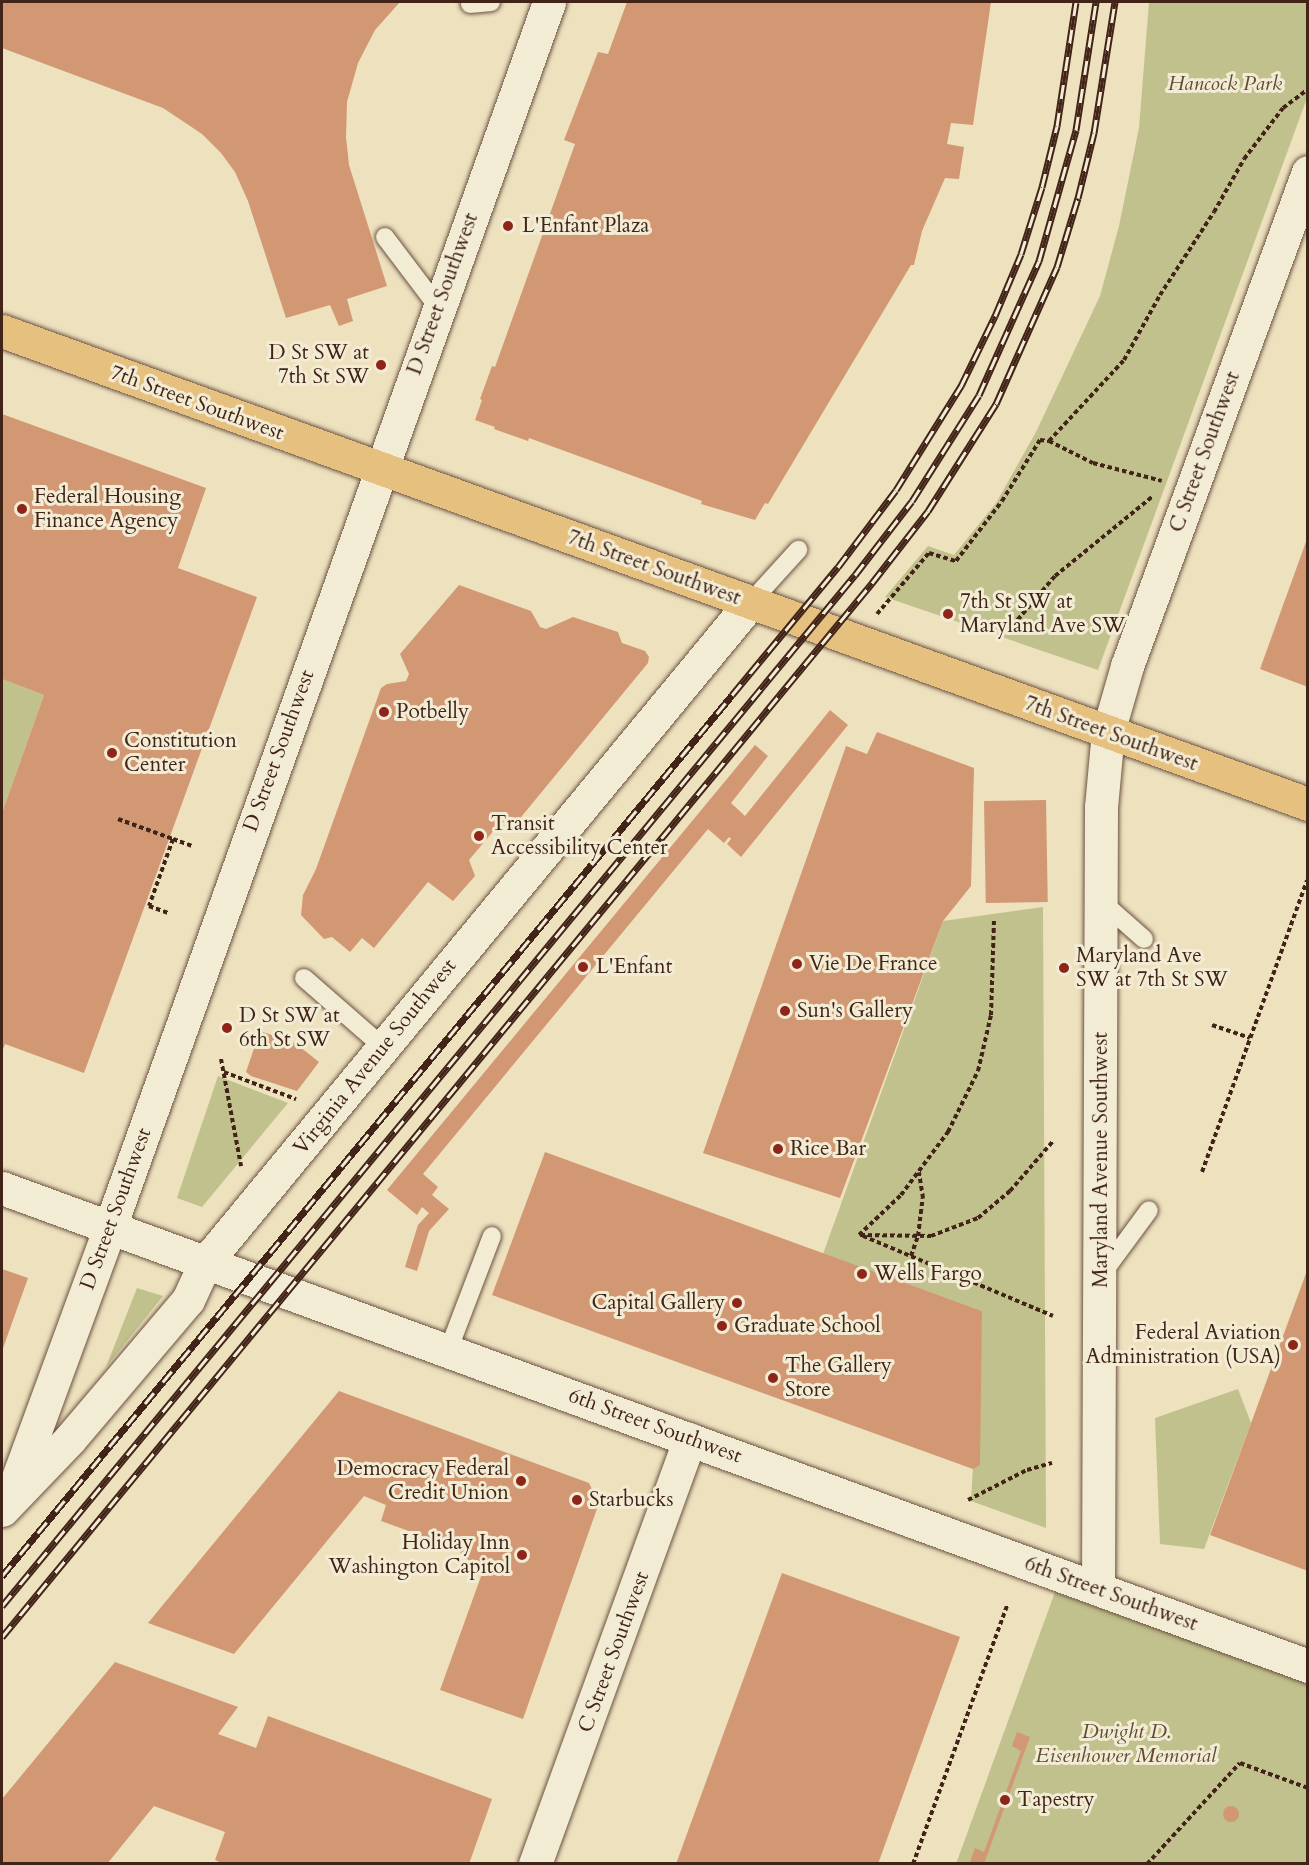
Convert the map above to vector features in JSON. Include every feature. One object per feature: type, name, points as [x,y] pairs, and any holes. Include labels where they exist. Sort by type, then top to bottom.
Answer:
[{"type":"main road","name":"7th Street Southwest","points":[[2,332],[1308,804]]},
{"type":"street","name":"D Street Southwest","points":[[5,1505],[110,1227],[549,2]]},
{"type":"street","name":"C Street Southwest","points":[[1108,732],[1127,666],[1308,172]]},
{"type":"street","name":"Virginia Avenue Southwest","points":[[5,1505],[70,1438],[188,1300],[205,1263],[750,603]]},
{"type":"street","name":"Maryland Avenue Southwest","points":[[1098,1588],[1101,807],[1108,732]]},
{"type":"street","name":"6th Street Southwest","points":[[2,1188],[1308,1666]]},
{"type":"street","name":"C Street Southwest","points":[[536,1863],[690,1439]]},
{"type":"lane","points":[[470,4],[491,2]]},
{"type":"lane","points":[[385,237],[438,307]]},
{"type":"lane","points":[[750,603],[798,550]]},
{"type":"lane","points":[[1102,902],[1144,939]]},
{"type":"lane","points":[[304,978],[383,1047]]},
{"type":"lane","points":[[1101,1275],[1149,1210]]},
{"type":"lane","points":[[448,1351],[492,1236]]},
{"type":"path","points":[[1049,441],[1124,360],[1160,295],[1214,212],[1244,159],[1283,108],[1308,89]]},
{"type":"path","points":[[877,615],[929,553],[956,561],[1002,501],[1040,440],[1049,441],[1093,463],[1165,482],[1148,502],[1056,576],[1008,631]]},
{"type":"path","points":[[118,819],[192,846]]},
{"type":"path","points":[[168,913],[149,906],[173,839]]},
{"type":"path","points":[[1202,1172],[1306,880]]},
{"type":"path","points":[[859,1234],[901,1195],[948,1132],[978,1071],[991,1015],[994,920]]},
{"type":"path","points":[[1212,1026],[1250,1038]]},
{"type":"path","points":[[221,1059],[241,1166]]},
{"type":"path","points":[[224,1072],[296,1099]]},
{"type":"path","points":[[859,1234],[931,1236],[978,1218],[1010,1191],[1054,1140]]},
{"type":"path","points":[[911,1256],[918,1236],[923,1198],[919,1171]]},
{"type":"path","points":[[859,1234],[1053,1316]]},
{"type":"path","points":[[968,1500],[1027,1470],[1052,1463]]},
{"type":"path","points":[[913,1863],[1007,1606]]},
{"type":"path","points":[[1147,1863],[1240,1763],[1308,1788]]},
{"type":"green space","name":"Hancock Park","points":[[1149,2],[1307,2],[1307,98],[1098,670],[885,597],[928,546],[954,555],[996,503],[1036,432],[1100,296],[1119,226],[1139,128]]},
{"type":"green space","points":[[2,679],[44,695],[2,813]]},
{"type":"green space","points":[[1043,907],[1046,1528],[971,1501],[982,1311],[823,1254],[943,921]]},
{"type":"green space","points":[[218,1076],[288,1103],[202,1207],[177,1198]]},
{"type":"green space","points":[[137,1288],[163,1296],[106,1367]]},
{"type":"green space","points":[[1238,1389],[1251,1423],[1204,1549],[1160,1544],[1155,1418]]},
{"type":"green space","name":"Dwight D. Eisenhower Memorial","points":[[1055,1592],[1307,1681],[1307,1863],[956,1864]]},
{"type":"building","points":[[2,2],[400,2],[375,30],[358,63],[347,102],[346,137],[349,165],[387,286],[347,299],[353,321],[339,326],[330,305],[286,318],[248,201],[235,172],[221,153],[202,134],[163,108],[2,48]]},
{"type":"building","points":[[627,2],[991,2],[973,125],[951,123],[947,144],[964,147],[959,179],[945,178],[922,231],[914,265],[911,265],[768,504],[765,503],[755,520],[701,504],[702,501],[529,438],[528,441],[494,429],[495,427],[475,420],[482,400],[480,399],[492,366],[495,367],[575,144],[564,140],[598,52],[608,54]]},
{"type":"building","name":"Constitution Center","points":[[2,414],[206,488],[178,568],[257,597],[84,1073],[5,1044],[2,1052],[2,813],[44,695],[2,679]]},
{"type":"building","points":[[1308,539],[1308,687],[1260,669]]},
{"type":"building","points":[[459,585],[531,611],[540,627],[546,629],[573,617],[618,632],[622,643],[645,651],[649,657],[648,663],[517,822],[501,822],[469,860],[475,876],[453,901],[428,882],[374,948],[362,938],[350,952],[332,937],[324,939],[301,915],[303,895],[316,869],[381,688],[387,684],[406,681],[409,674],[400,654]]},
{"type":"building","points":[[830,710],[848,725],[741,857],[727,844],[731,839],[729,837],[724,843],[708,829],[423,1174],[438,1187],[432,1195],[449,1209],[429,1231],[417,1271],[405,1267],[418,1225],[429,1213],[422,1207],[417,1215],[387,1190],[755,745],[768,756],[731,803],[745,816]]},
{"type":"building","points":[[877,732],[974,768],[971,886],[943,921],[840,1198],[703,1153],[846,746],[867,754]]},
{"type":"building","points":[[1046,800],[1048,902],[986,903],[984,801]]},
{"type":"building","points":[[260,1031],[295,1043],[319,1062],[297,1091],[251,1076],[246,1072]]},
{"type":"building","name":"Capital Gallery","points":[[545,1152],[982,1311],[980,1465],[973,1469],[492,1295]]},
{"type":"building","name":"Federal Aviation Administration (USA)","points":[[1308,1268],[1308,1571],[1210,1535]]},
{"type":"building","points":[[2,1269],[28,1278],[2,1351]]},
{"type":"building","name":"Holiday Inn Washington Capitol","points":[[339,1391],[589,1483],[599,1503],[523,1719],[440,1690],[484,1568],[467,1559],[456,1548],[381,1521],[386,1505],[364,1496],[234,1654],[148,1623]]},
{"type":"building","points":[[782,1573],[960,1637],[878,1864],[676,1864]]},
{"type":"building","points":[[115,1662],[238,1707],[218,1734],[256,1748],[268,1716],[492,1799],[469,1864],[224,1864],[215,1860],[225,1832],[154,1806],[107,1864],[2,1864],[2,1799]]},
{"type":"building","name":"Tapestry","points":[[1017,1732],[1030,1737],[984,1864],[973,1864],[970,1862],[975,1848],[984,1852],[1021,1751],[1012,1746]]},
{"type":"building","points":[[1231,1806],[1239,1814],[1231,1822],[1223,1814]]},
{"type":"railway","points":[[2,1576],[838,567],[896,490],[961,386],[995,316],[1021,254],[1042,187],[1057,126],[1076,2]]},
{"type":"railway","points":[[2,1606],[855,575],[912,501],[979,395],[1039,261],[1076,130],[1096,2]]},
{"type":"railway","points":[[2,1637],[872,583],[928,511],[996,404],[1057,267],[1078,198],[1094,133],[1115,2]]},
{"type":"place","name":"L'Enfant Plaza","points":[[508,226]]},
{"type":"place","name":"D St SW at 7th St SW","points":[[381,365]]},
{"type":"place","name":"Federal Housing Finance Agency","points":[[22,509]]},
{"type":"place","name":"7th St SW at Maryland Ave SW","points":[[948,614]]},
{"type":"place","name":"Potbelly","points":[[384,712]]},
{"type":"place","name":"Constitution Center","points":[[112,753]]},
{"type":"place","name":"Transit Accessibility Center","points":[[479,836]]},
{"type":"place","name":"Vie De France","points":[[797,964]]},
{"type":"place","name":"L'Enfant","points":[[583,967]]},
{"type":"place","name":"Maryland Ave SW at 7th St SW","points":[[1064,968]]},
{"type":"place","name":"Sun's Gallery","points":[[785,1011]]},
{"type":"place","name":"D St SW at 6th St SW","points":[[227,1028]]},
{"type":"place","name":"Rice Bar","points":[[778,1149]]},
{"type":"place","name":"Wells Fargo","points":[[862,1274]]},
{"type":"place","name":"Capital Gallery","points":[[737,1303]]},
{"type":"place","name":"Graduate School","points":[[722,1326]]},
{"type":"place","name":"Federal Aviation Administration (USA)","points":[[1293,1345]]},
{"type":"place","name":"The Gallery Store","points":[[773,1378]]},
{"type":"place","name":"Democracy Federal Credit Union","points":[[521,1481]]},
{"type":"place","name":"Starbucks","points":[[577,1500]]},
{"type":"place","name":"Holiday Inn Washington Capitol","points":[[522,1555]]},
{"type":"place","name":"Tapestry","points":[[1005,1800]]}]
